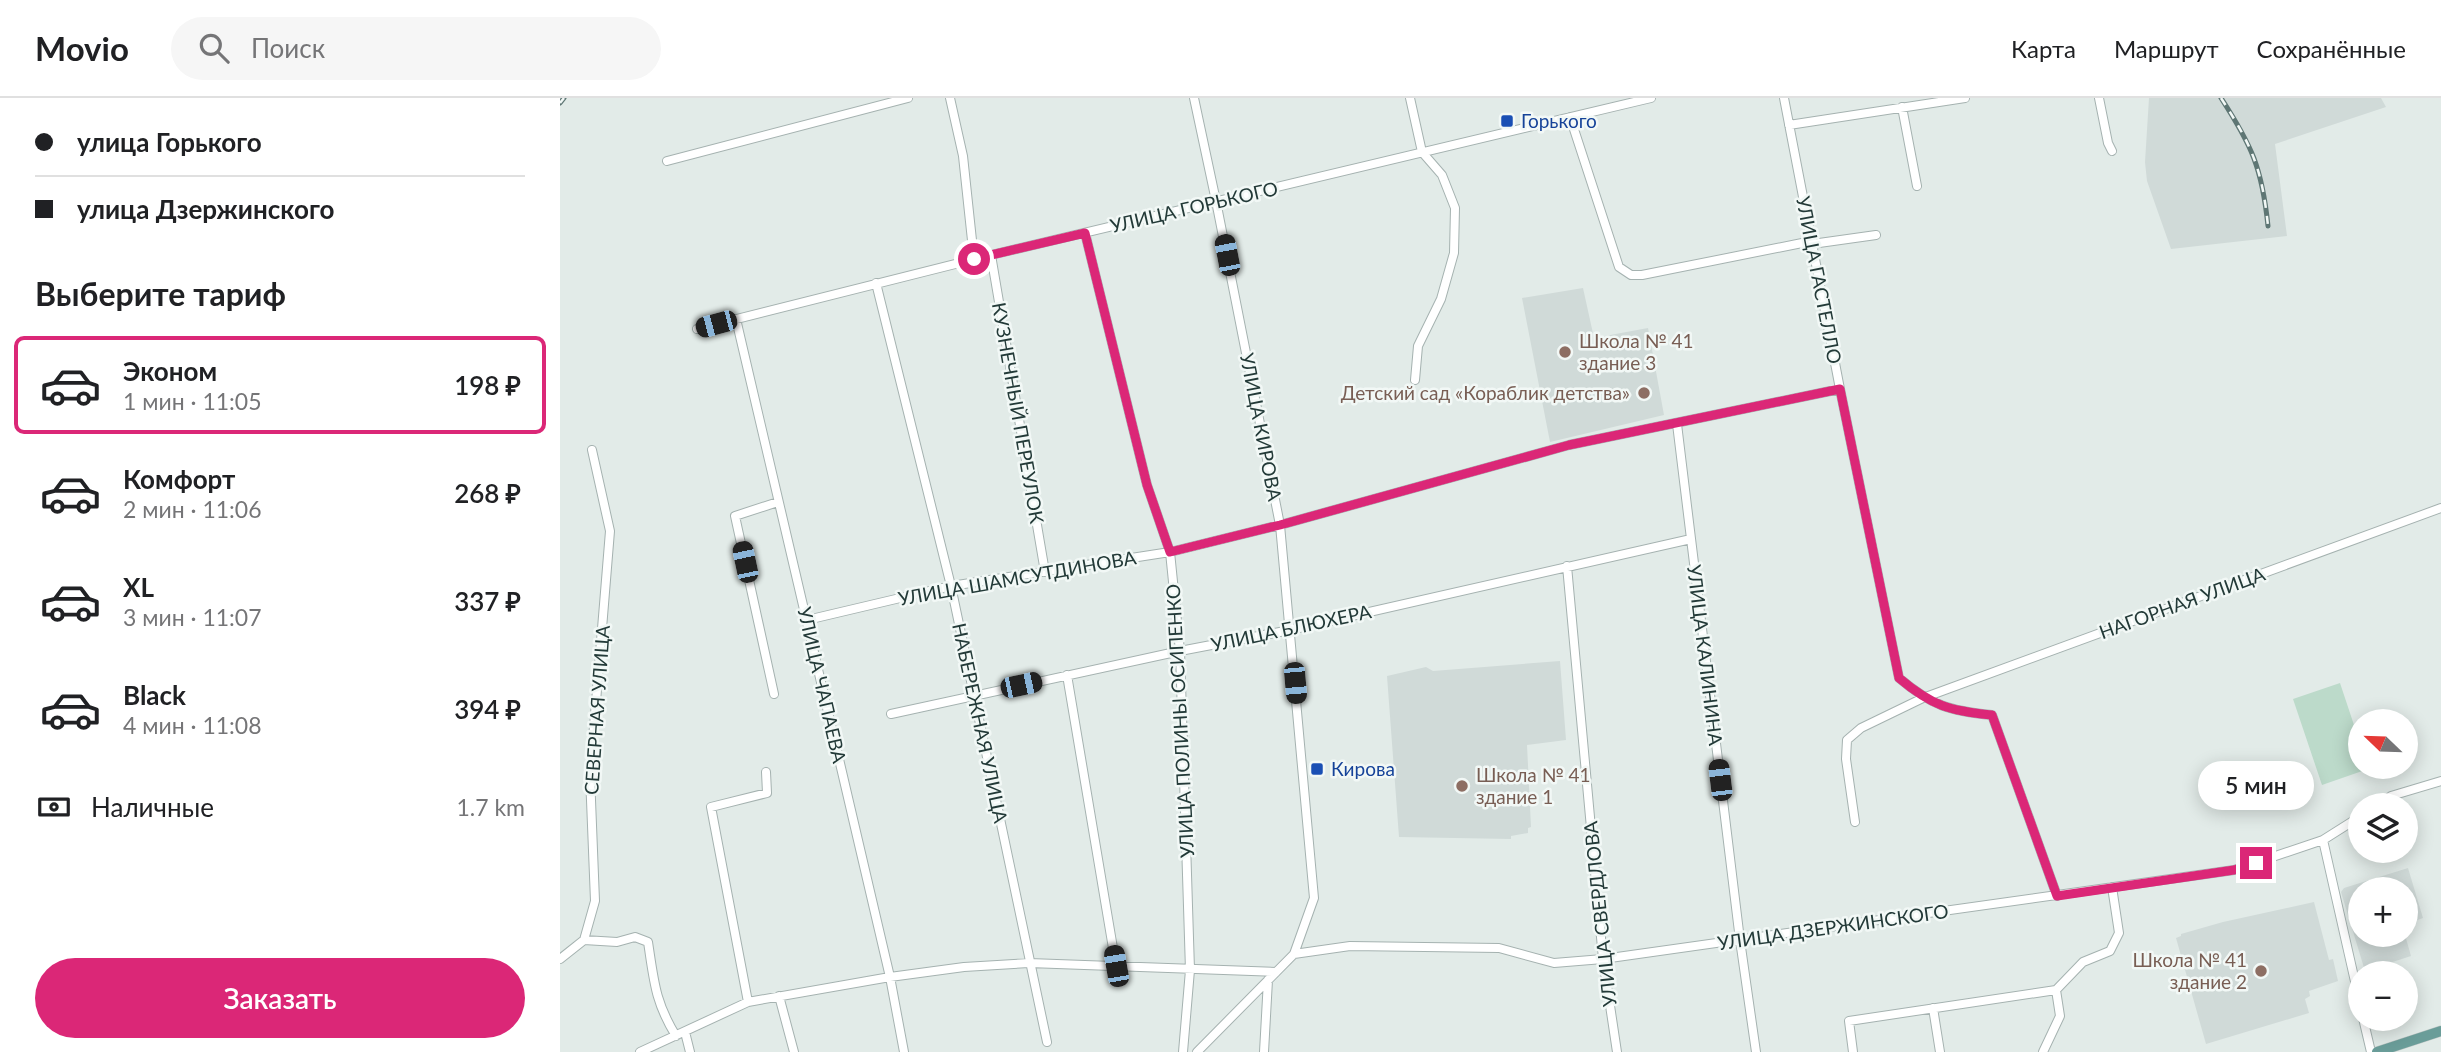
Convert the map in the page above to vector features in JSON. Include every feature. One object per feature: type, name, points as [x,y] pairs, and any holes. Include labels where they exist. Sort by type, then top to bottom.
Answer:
[{"type":"main road","points":[[2377,1052],[2441,1031]]},
{"type":"street","points":[[667,161],[908,98]]},
{"type":"street","points":[[950,98],[963,156],[974,259]]},
{"type":"street","name":"УЛИЦА КИРОВА","points":[[1194,98],[1280,525],[1314,898],[1294,954],[1197,1052]]},
{"type":"street","points":[[1410,98],[1422,152],[1443,175],[1455,208],[1454,253],[1441,299],[1418,346],[1415,380]]},
{"type":"street","name":"УЛИЦА ГОРЬКОГО","points":[[697,329],[876,282],[1570,117],[1623,101],[1651,98]]},
{"type":"street","name":"УЛИЦА ГАСТЕЛЛО","points":[[1784,98],[1899,678],[1923,698],[1960,712],[1992,715],[2057,896]]},
{"type":"street","points":[[1789,125],[1965,98]]},
{"type":"street","points":[[2099,98],[2112,151]]},
{"type":"street","points":[[1902,107],[1917,186]]},
{"type":"street","points":[[1570,117],[1619,267],[1631,275],[1812,242],[1876,235]]},
{"type":"street","name":"УЛИЦА ПОЛИНЫ ОСИПЕНКО","points":[[1085,233],[1147,485],[1170,552],[1180,650],[1190,970],[1183,1052]]},
{"type":"street","name":"КУЗНЕЧНЫЙ ПЕРЕУЛОК","points":[[991,255],[1045,572]]},
{"type":"street","name":"НАБЕРЕЖНАЯ УЛИЦА","points":[[876,282],[951,586],[1047,1042]]},
{"type":"street","name":"УЛИЦА ЧАПАЕВА","points":[[736,319],[890,977],[904,1052]]},
{"type":"street","name":"УЛИЦА ШАМСУТДИНОВА","points":[[807,620],[951,586],[1170,552],[1280,525],[1569,445],[1840,389]]},
{"type":"street","name":"УЛИЦА КАЛИНИНА","points":[[1676,424],[1756,1052]]},
{"type":"street","name":"СЕВЕРНАЯ УЛИЦА","points":[[584,940],[595,901],[590,775],[610,531],[592,450]]},
{"type":"street","points":[[774,694],[735,516],[778,502]]},
{"type":"street","name":"НАГОРНАЯ УЛИЦА","points":[[1923,698],[2441,508]]},
{"type":"street","name":"УЛИЦА БЛЮХЕРА","points":[[891,714],[1180,650],[1290,630],[1691,539]]},
{"type":"street","name":"УЛИЦА СВЕРДЛОВА","points":[[1567,566],[1603,958],[1617,1052]]},
{"type":"street","points":[[1067,675],[1116,966]]},
{"type":"street","points":[[1855,822],[1846,759],[1847,740],[1861,728],[1923,698]]},
{"type":"street","points":[[748,1002],[711,807],[767,793],[766,772]]},
{"type":"street","points":[[2401,793],[2441,781]]},
{"type":"street","name":"УЛИЦА ДЗЕРЖИНСКОГО","points":[[1294,954],[1350,946],[1499,948],[1554,963],[1603,958],[2234,870],[2323,840],[2348,824]]},
{"type":"street","points":[[2323,840],[2350,961]]},
{"type":"street","points":[[1853,1052],[1849,1021],[2056,990],[2083,962],[2110,951],[2119,933],[2112,887]]},
{"type":"street","points":[[560,959],[584,940],[617,942],[635,937],[648,942],[662,1013],[676,1036]]},
{"type":"street","points":[[640,1052],[748,1002],[964,967],[1029,963],[1276,972]]},
{"type":"street","points":[[1264,1052],[1268,980]]},
{"type":"street","points":[[2043,1052],[2060,1016],[2056,990]]},
{"type":"street","points":[[779,996],[794,1052]]},
{"type":"street","points":[[1933,1009],[1940,1052]]},
{"type":"street","points":[[2366,1031],[2371,1052]]},
{"type":"street","points":[[685,1032],[690,1052]]},
{"type":"shaded area","points":[[2149,98],[2381,98],[2386,107],[2275,144],[2287,236],[2171,249],[2147,181],[2145,162]]},
{"type":"shaded area","name":"Школа № 41 здание 3","points":[[1583,288],[1594,338],[1648,328],[1664,415],[1550,442],[1522,298]]},
{"type":"shaded area","name":"Школа № 41 здание 1","points":[[1560,661],[1566,740],[1527,745],[1531,827],[1528,828],[1528,833],[1511,836],[1511,839],[1399,837],[1387,676],[1426,667],[1433,671]]},
{"type":"shaded area","points":[[2408,868],[2411,877],[2379,877]]},
{"type":"shaded area","points":[[2348,887],[2348,915],[2341,892]]},
{"type":"shaded area","points":[[2418,901],[2423,918],[2418,920]]},
{"type":"shaded area","name":"Школа № 41 здание 2","points":[[2314,902],[2329,960],[2333,959],[2338,981],[2309,991],[2310,996],[2305,999],[2309,1013],[2206,1044],[2176,938],[2181,934],[2223,922]]},
{"type":"shaded area","points":[[2358,947],[2408,947],[2411,956],[2396,961],[2362,961]]},
{"type":"green space","points":[[2340,683],[2349,709],[2348,776],[2322,785],[2293,699]]},
{"type":"railway","points":[[560,103],[564,98]]},
{"type":"railway","points":[[2221,98],[2241,130],[2254,158],[2268,226]]},
{"type":"place","name":"Горького","points":[[1507,121]]},
{"type":"place","name":"Школа № 41 здание 3","points":[[1565,352]]},
{"type":"place","name":"Детский сад «Кораблик детства»","points":[[1644,393]]},
{"type":"place","name":"Кирова","points":[[1317,769]]},
{"type":"place","name":"Школа № 41 здание 1","points":[[1462,786]]},
{"type":"place","name":"Школа № 41 здание 2","points":[[2261,971]]},
{"type":"route","points":[[974,259],[1085,233],[1147,485],[1170,552],[1280,525],[1569,445],[1840,389],[1899,678],[1923,698],[1960,712],[1992,715],[2057,896],[2234,870],[2256,863]]}]
